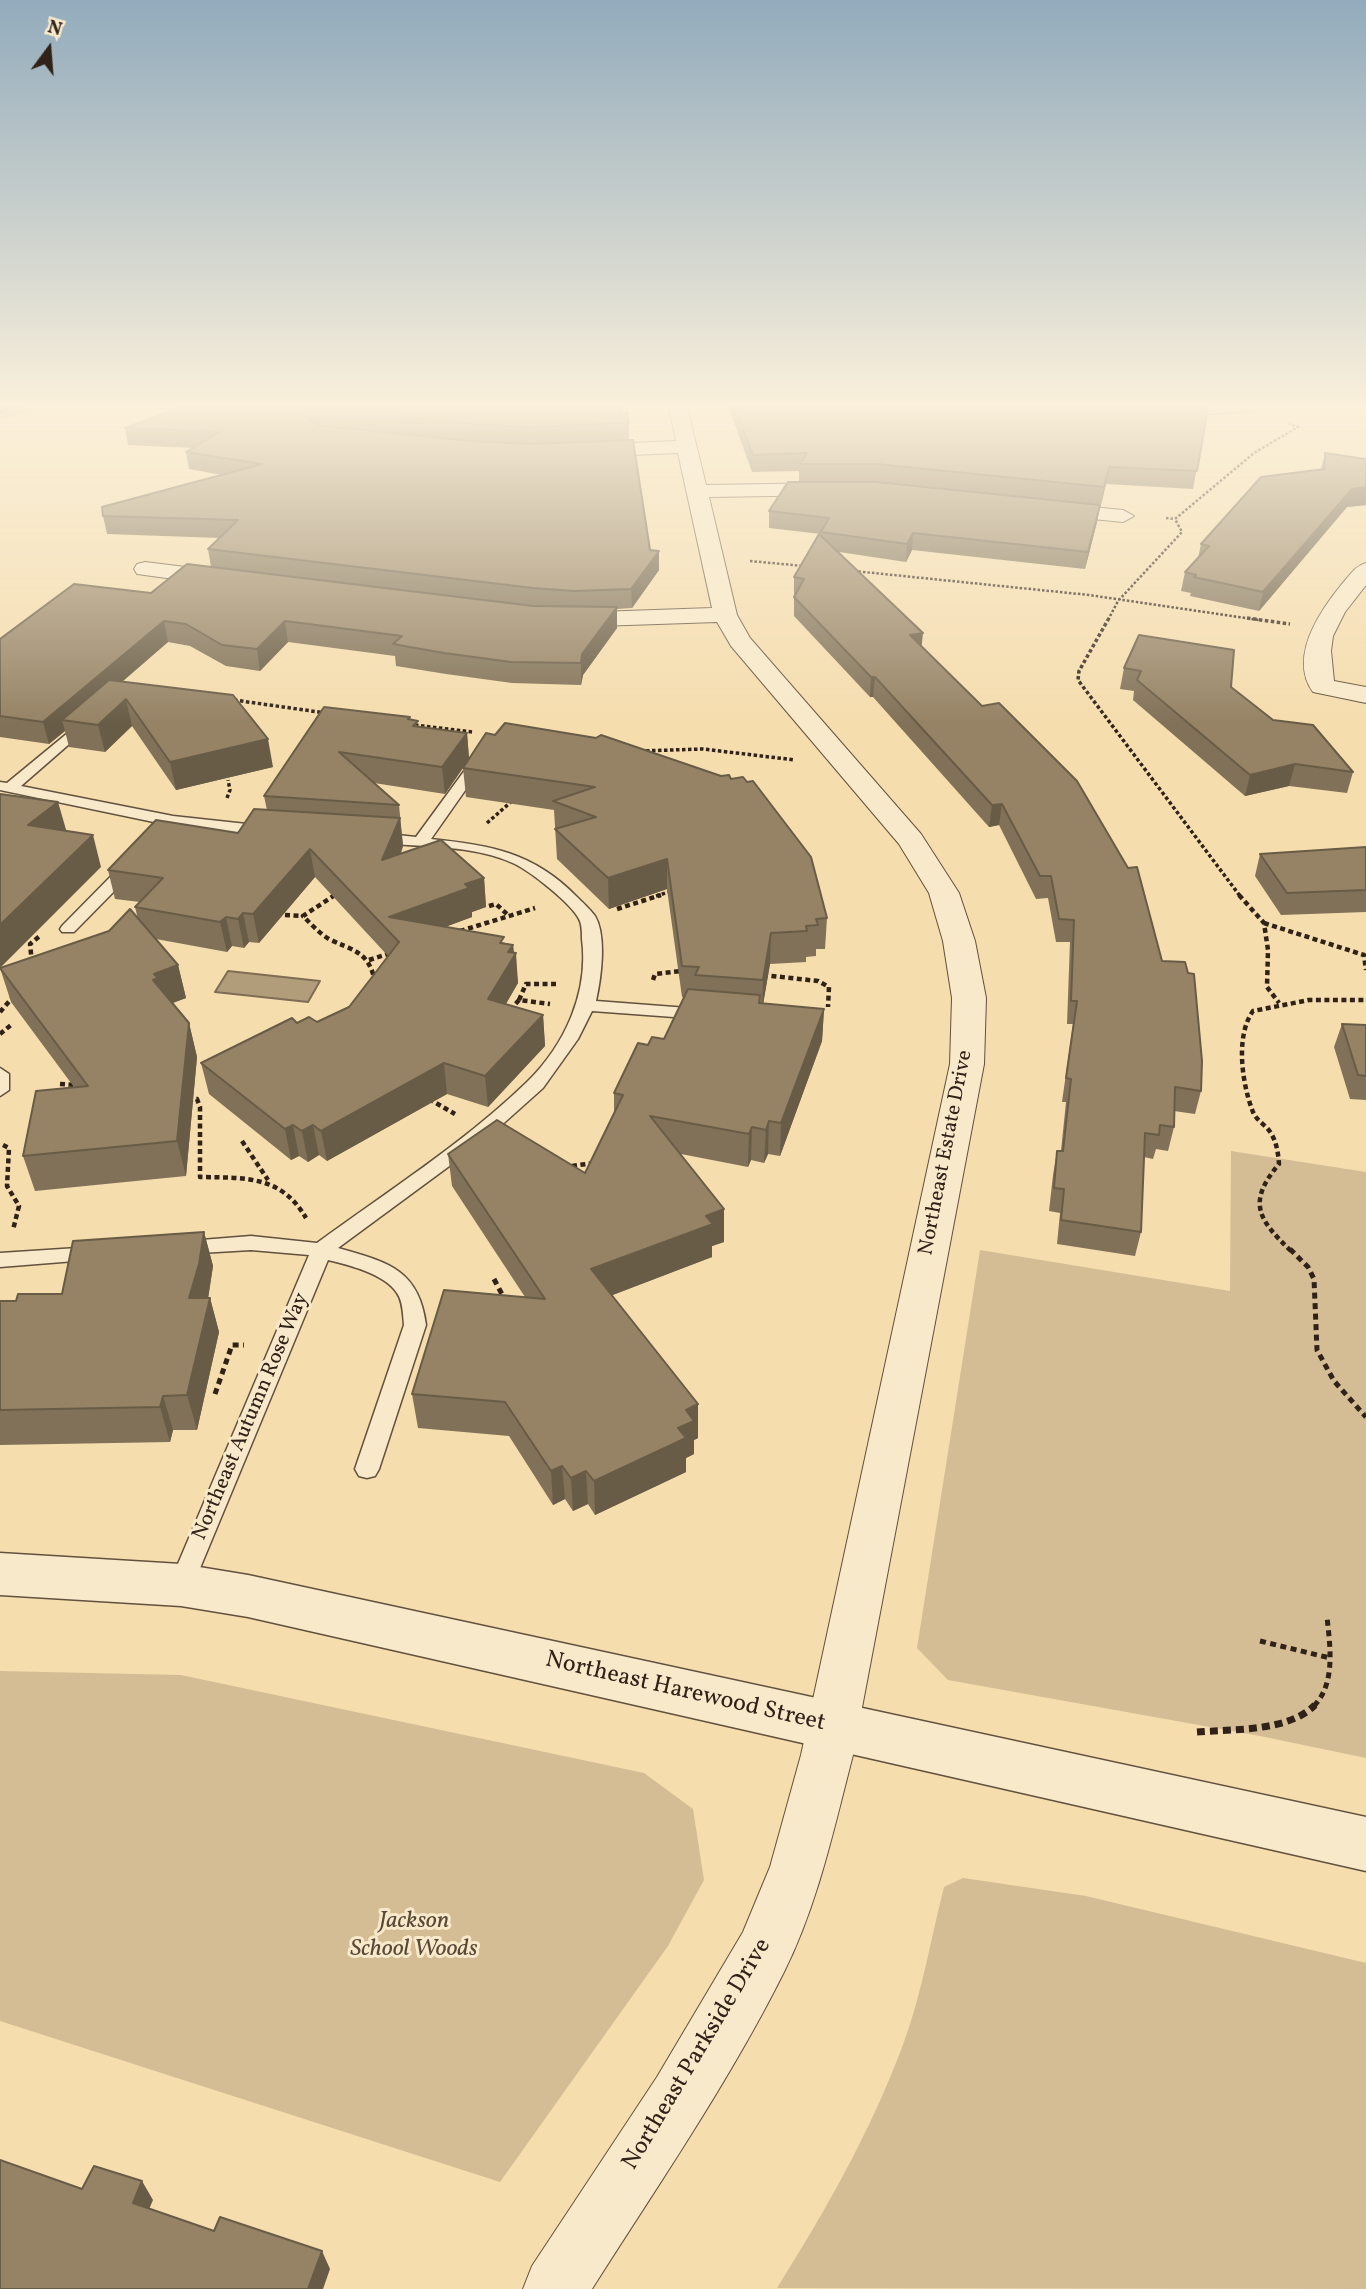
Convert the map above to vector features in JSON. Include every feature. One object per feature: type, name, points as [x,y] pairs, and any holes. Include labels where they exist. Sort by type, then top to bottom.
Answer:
[{"type":"street","name":"Northeast Estate Drive","points":[[700,510],[725,615],[740,641],[911,840],[944,893],[959,942],[969,998],[967,1065],[832,1726]]},
{"type":"street","points":[[1063,510],[1123,516]]},
{"type":"street","points":[[145,569],[242,581]]},
{"type":"street","points":[[1366,570],[1322,627],[1317,664],[1322,687],[1366,695]]},
{"type":"street","points":[[548,618],[575,620],[725,615]]},
{"type":"street","name":"Northeast Harewood Street","points":[[0,1574],[181,1585],[434,1636],[1366,1844]]},
{"type":"street","name":"Northeast Parkside Drive","points":[[555,2289],[678,2098],[764,1951],[797,1867],[832,1726]]},
{"type":"lane","points":[[5,787],[95,713]]},
{"type":"lane","points":[[422,841],[487,749]]},
{"type":"lane","points":[[5,787],[173,821],[288,833]]},
{"type":"lane","points":[[68,929],[173,821]]},
{"type":"lane","points":[[322,1249],[479,1135],[536,1084],[569,1039],[585,1005],[594,964],[588,918],[562,891],[521,862],[482,849],[422,841],[364,838]]},
{"type":"lane","points":[[585,1005],[719,1016]]},
{"type":"lane","points":[[0,1074],[0,1090]]},
{"type":"lane","points":[[168,1248],[262,1241],[322,1249],[375,1268],[402,1284],[412,1301],[415,1325],[367,1469]]},
{"type":"lane","name":"Northeast Autumn Rose Way","points":[[181,1585],[322,1249]]},
{"type":"lane","points":[[0,1260],[114,1253]]},
{"type":"path","points":[[1166,518],[1175,519],[1186,510]]},
{"type":"path","points":[[1175,519],[1182,532],[1118,601],[1079,671],[1078,680],[1255,916],[1264,923],[1364,955],[1366,970]]},
{"type":"path","points":[[747,561],[811,567]]},
{"type":"path","points":[[852,571],[1089,595],[1294,625]]},
{"type":"path","points":[[225,698],[329,713]]},
{"type":"path","points":[[407,724],[474,732]]},
{"type":"path","points":[[638,751],[714,750],[807,763]]},
{"type":"path","points":[[481,829],[520,794]]},
{"type":"path","points":[[616,909],[679,890]]},
{"type":"path","points":[[303,916],[330,895],[342,891]]},
{"type":"path","points":[[489,906],[496,904],[509,915]]},
{"type":"path","points":[[458,932],[546,905]]},
{"type":"path","points":[[285,915],[303,916],[324,936],[361,951],[373,964],[375,985]]},
{"type":"path","points":[[1264,923],[1268,961],[1267,988],[1279,1003]]},
{"type":"path","points":[[33,965],[30,944],[45,933]]},
{"type":"path","points":[[369,960],[394,952]]},
{"type":"path","points":[[652,984],[655,974],[682,971]]},
{"type":"path","points":[[750,974],[818,981],[829,987],[828,1007]]},
{"type":"path","points":[[507,1013],[519,1000],[526,984],[561,984]]},
{"type":"path","points":[[0,1012],[22,988]]},
{"type":"path","points":[[519,1000],[558,1005]]},
{"type":"path","points":[[1366,1000],[1279,1003],[1253,1010],[1244,1023],[1243,1069],[1252,1110],[1275,1138],[1278,1154],[1279,1164],[1264,1182],[1260,1214],[1265,1226],[1308,1268],[1314,1279],[1317,1350],[1334,1381],[1366,1417]]},
{"type":"path","points":[[0,1034],[11,1026]]},
{"type":"path","points":[[60,1084],[86,1086]]},
{"type":"path","points":[[425,1096],[458,1115]]},
{"type":"path","points":[[184,1100],[197,1099],[201,1107],[200,1177],[269,1181]]},
{"type":"path","points":[[242,1141],[269,1181],[300,1203],[309,1225]]},
{"type":"path","points":[[3,1145],[9,1148],[7,1186],[19,1199],[18,1217]]},
{"type":"path","points":[[560,1162],[573,1167],[599,1163]]},
{"type":"path","points":[[494,1279],[506,1302],[494,1307]]},
{"type":"path","points":[[215,1394],[232,1345],[248,1345]]},
{"type":"path","points":[[1197,1732],[1259,1726],[1298,1717],[1319,1702],[1327,1682],[1330,1658],[1327,1617]]},
{"type":"path","points":[[1260,1641],[1330,1658]]},
{"type":"green space","points":[[1231,1151],[1366,1172],[1366,1758],[1260,1736],[948,1680],[917,1648],[980,1250],[1230,1291]]},
{"type":"green space","name":"Jackson School Woods","points":[[0,1671],[181,1675],[644,1773],[693,1809],[704,1880],[668,1946],[500,2182],[0,2021]]},
{"type":"green space","points":[[963,1878],[1086,1896],[1366,1963],[1366,2289],[777,2288],[830,2199],[878,2106],[910,2023],[944,1887]]},
{"type":"shaded area","points":[[228,971],[320,981],[308,1002],[215,992]]},
{"type":"building","points":[[102,510],[644,510],[650,550],[659,551],[631,589],[574,591],[208,549],[238,520],[103,516]]},
{"type":"building","points":[[1099,510],[1088,552],[913,533],[907,544],[821,532],[829,518],[769,511]]},
{"type":"building","points":[[1232,510],[1334,510],[1263,592],[1194,577],[1196,575],[1185,572],[1209,546],[1201,544]]},
{"type":"building","points":[[819,534],[923,633],[910,635],[982,706],[999,703],[1077,781],[1128,868],[1137,867],[1162,961],[1185,962],[1188,973],[1194,974],[1202,1061],[1201,1091],[1175,1087],[1174,1127],[1160,1125],[1159,1135],[1145,1133],[1141,1232],[1061,1220],[1064,1189],[1054,1188],[1057,1151],[1063,1151],[1071,1079],[1066,1078],[1077,1001],[1071,1001],[1074,920],[1059,919],[1051,876],[1040,876],[1002,804],[992,805],[875,677],[871,677],[794,597],[804,579],[794,577]]},
{"type":"building","points":[[187,564],[533,606],[617,607],[582,654],[581,663],[511,662],[444,653],[393,644],[402,636],[285,621],[257,649],[222,645],[186,624],[164,621],[43,722],[0,716],[0,639],[74,584],[151,593]]},
{"type":"building","points":[[1139,635],[1234,650],[1231,687],[1273,720],[1313,725],[1353,772],[1295,764],[1250,775],[1137,680],[1141,671],[1124,668]]},
{"type":"building","points":[[109,680],[233,695],[268,739],[170,762],[126,699],[98,725],[62,720]]},
{"type":"building","points":[[324,707],[410,717],[408,719],[418,721],[413,726],[467,733],[442,767],[339,752],[399,805],[264,796]]},
{"type":"building","points":[[505,723],[596,738],[601,735],[721,776],[729,775],[731,779],[743,777],[747,782],[753,781],[811,857],[827,918],[816,919],[818,925],[806,926],[807,931],[771,933],[763,980],[695,975],[699,967],[682,966],[667,859],[608,878],[555,829],[596,817],[553,801],[595,787],[463,768],[486,733],[495,735]]},
{"type":"building","points":[[0,794],[58,802],[28,825],[93,835],[0,925]]},
{"type":"building","points":[[254,809],[400,818],[382,860],[441,840],[484,878],[465,884],[469,888],[389,917],[504,937],[500,943],[513,945],[508,952],[516,953],[488,999],[543,1015],[485,1076],[444,1063],[321,1131],[313,1125],[302,1131],[293,1125],[285,1129],[201,1063],[292,1018],[297,1023],[309,1017],[317,1022],[349,1007],[399,942],[310,849],[253,914],[243,913],[238,919],[226,917],[220,922],[135,907],[163,878],[108,870],[156,820],[238,833]]},
{"type":"building","points":[[1366,847],[1366,890],[1287,893],[1260,854]]},
{"type":"building","points":[[130,909],[178,965],[154,974],[158,978],[153,980],[189,1023],[177,1141],[23,1156],[36,1091],[88,1086],[0,968],[109,931]]},
{"type":"building","points":[[688,989],[760,995],[759,1003],[824,1009],[781,1123],[769,1121],[766,1130],[752,1127],[749,1134],[650,1116],[724,1209],[706,1216],[713,1224],[591,1269],[698,1404],[686,1410],[694,1421],[678,1428],[686,1438],[594,1481],[586,1471],[571,1478],[562,1466],[551,1471],[505,1402],[412,1394],[444,1290],[545,1299],[448,1154],[497,1120],[585,1173],[623,1095],[614,1093],[638,1043],[648,1045],[652,1037],[664,1039]]},
{"type":"building","points":[[1342,1024],[1366,1025],[1366,1076],[1358,1075]]},
{"type":"building","points":[[204,1232],[199,1264],[189,1298],[210,1298],[187,1395],[163,1396],[160,1407],[0,1410],[0,1301],[16,1301],[18,1294],[62,1294],[73,1241]]},
{"type":"building","points":[[0,2160],[82,2189],[94,2166],[142,2181],[133,2203],[214,2231],[220,2217],[322,2251],[308,2289],[0,2289]]}]
